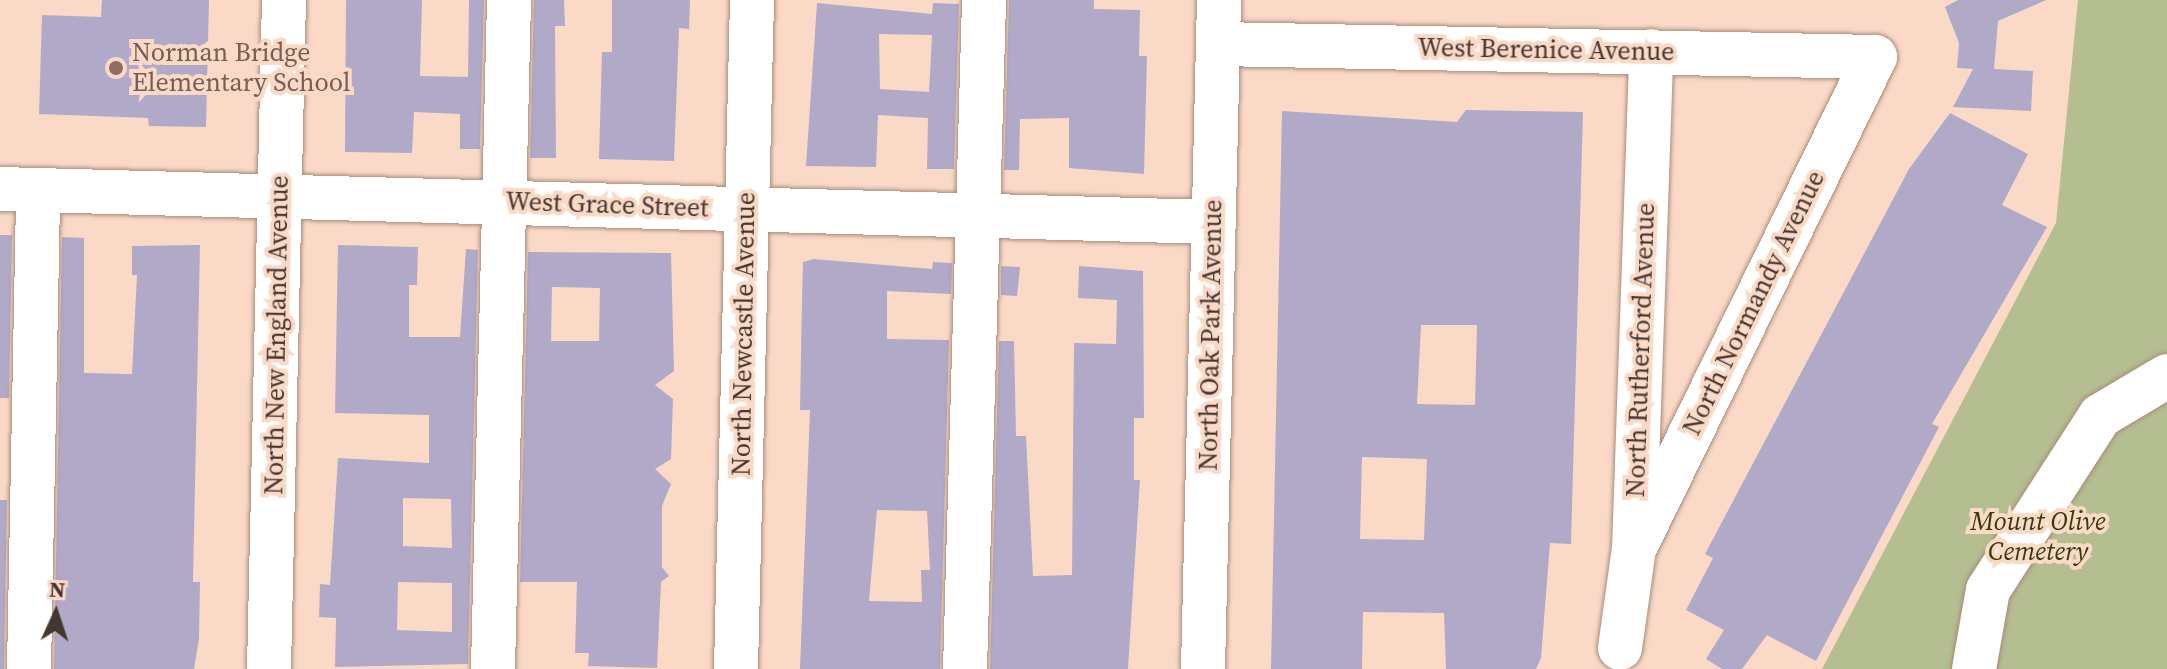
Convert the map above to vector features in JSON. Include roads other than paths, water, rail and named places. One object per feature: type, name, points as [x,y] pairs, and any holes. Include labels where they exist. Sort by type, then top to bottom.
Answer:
[{"type":"street","name":"North New England Avenue","points":[[269,669],[284,0]]},
{"type":"street","points":[[493,669],[509,0]]},
{"type":"street","name":"North Newcastle Avenue","points":[[736,669],[752,0]]},
{"type":"street","points":[[965,669],[984,0]]},
{"type":"street","name":"North Oak Park Avenue","points":[[1203,669],[1219,0]]},
{"type":"street","name":"West Berenice Avenue","points":[[1218,44],[1875,57]]},
{"type":"street","name":"North Rutherford Avenue","points":[[1620,648],[1634,549],[1651,51]]},
{"type":"street","name":"North Normandy Avenue","points":[[1634,549],[1875,57]]},
{"type":"street","name":"West Grace Street","points":[[19,189],[1214,222]]},
{"type":"street","points":[[19,189],[29,669]]},
{"type":"street","points":[[1974,669],[1988,590],[2100,416],[2167,376]]},
{"type":"place","name":"Norman Bridge Elementary School","points":[[116,68]]},
{"type":"park label","name":"Mount Olive Cemetery","points":[[2038,537]]}]
